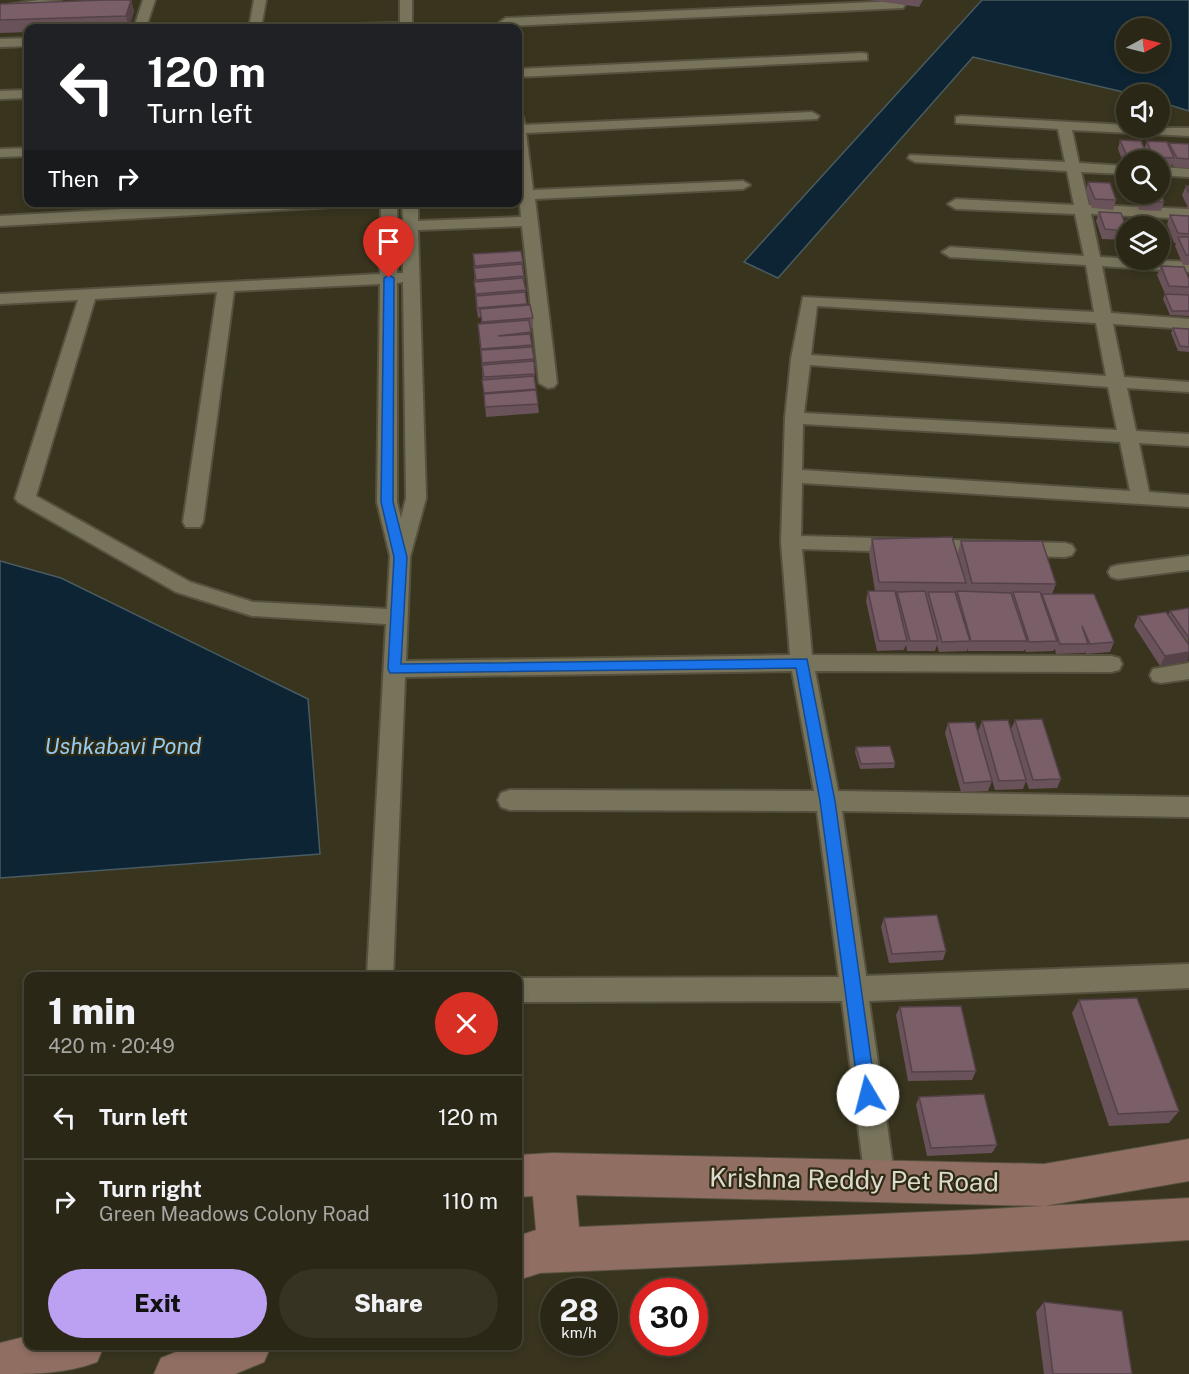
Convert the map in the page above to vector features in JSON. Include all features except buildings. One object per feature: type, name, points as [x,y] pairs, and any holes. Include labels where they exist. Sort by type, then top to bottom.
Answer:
[{"type":"main road","name":"Krishna Reddy Pet Road","points":[[535,1175],[1044,1185],[1189,1160]]},
{"type":"main road","points":[[535,1175],[559,1250]]},
{"type":"main road","points":[[522,1257],[540,1251],[972,1233],[1189,1219]]},
{"type":"main road","points":[[0,1366],[65,1350]]},
{"type":"main road","points":[[191,1371],[239,1350]]},
{"type":"street","points":[[141,24],[149,0]]},
{"type":"street","points":[[256,24],[260,0]]},
{"type":"street","points":[[406,0],[406,24]]},
{"type":"street","points":[[0,10],[55,1]]},
{"type":"street","points":[[506,20],[899,5]]},
{"type":"street","points":[[391,9],[391,24]]},
{"type":"street","points":[[0,43],[24,42]]},
{"type":"street","points":[[522,72],[862,57]]},
{"type":"street","points":[[0,95],[24,94]]},
{"type":"street","points":[[522,125],[812,116]]},
{"type":"street","points":[[961,120],[1189,132]]},
{"type":"street","points":[[1064,125],[1141,499]]},
{"type":"street","points":[[0,153],[24,152]]},
{"type":"street","points":[[915,158],[1116,169]]},
{"type":"street","points":[[522,160],[548,383]]},
{"type":"street","points":[[1170,172],[1189,173]]},
{"type":"street","points":[[526,195],[743,185]]},
{"type":"street","points":[[956,204],[1189,214]]},
{"type":"street","points":[[0,221],[245,207]]},
{"type":"street","points":[[389,207],[387,502],[400,557]]},
{"type":"street","points":[[380,972],[400,557],[416,498],[410,207]]},
{"type":"street","points":[[389,226],[529,221]]},
{"type":"street","points":[[950,252],[1189,267]]},
{"type":"street","points":[[0,298],[412,277]]},
{"type":"street","points":[[193,522],[226,286]]},
{"type":"street","points":[[88,294],[25,498],[183,587],[252,609],[397,617]]},
{"type":"street","points":[[880,1180],[828,801],[802,663],[791,543],[794,418],[809,301],[1189,324]]},
{"type":"street","points":[[800,359],[1189,387]]},
{"type":"street","points":[[794,418],[1189,440]]},
{"type":"street","points":[[794,476],[1189,501]]},
{"type":"street","points":[[791,543],[1065,550]]},
{"type":"street","points":[[1118,572],[1189,563]]},
{"type":"street","points":[[394,669],[802,663],[1111,664]]},
{"type":"street","points":[[1161,675],[1189,671]]},
{"type":"street","points":[[510,800],[828,801],[1189,807]]},
{"type":"street","points":[[522,990],[852,989],[1189,976]]},
{"type":"water","points":[[982,0],[1189,0],[1189,111],[1170,105],[1170,84],[1116,84],[1116,90],[973,57],[778,278],[744,262]]},
{"type":"water","name":"Ushkabavi Pond","points":[[0,561],[61,578],[308,699],[320,854],[0,878]]},
{"type":"route","points":[[389,278],[387,502],[400,557],[394,669],[802,663],[828,801],[868,1095]]}]
